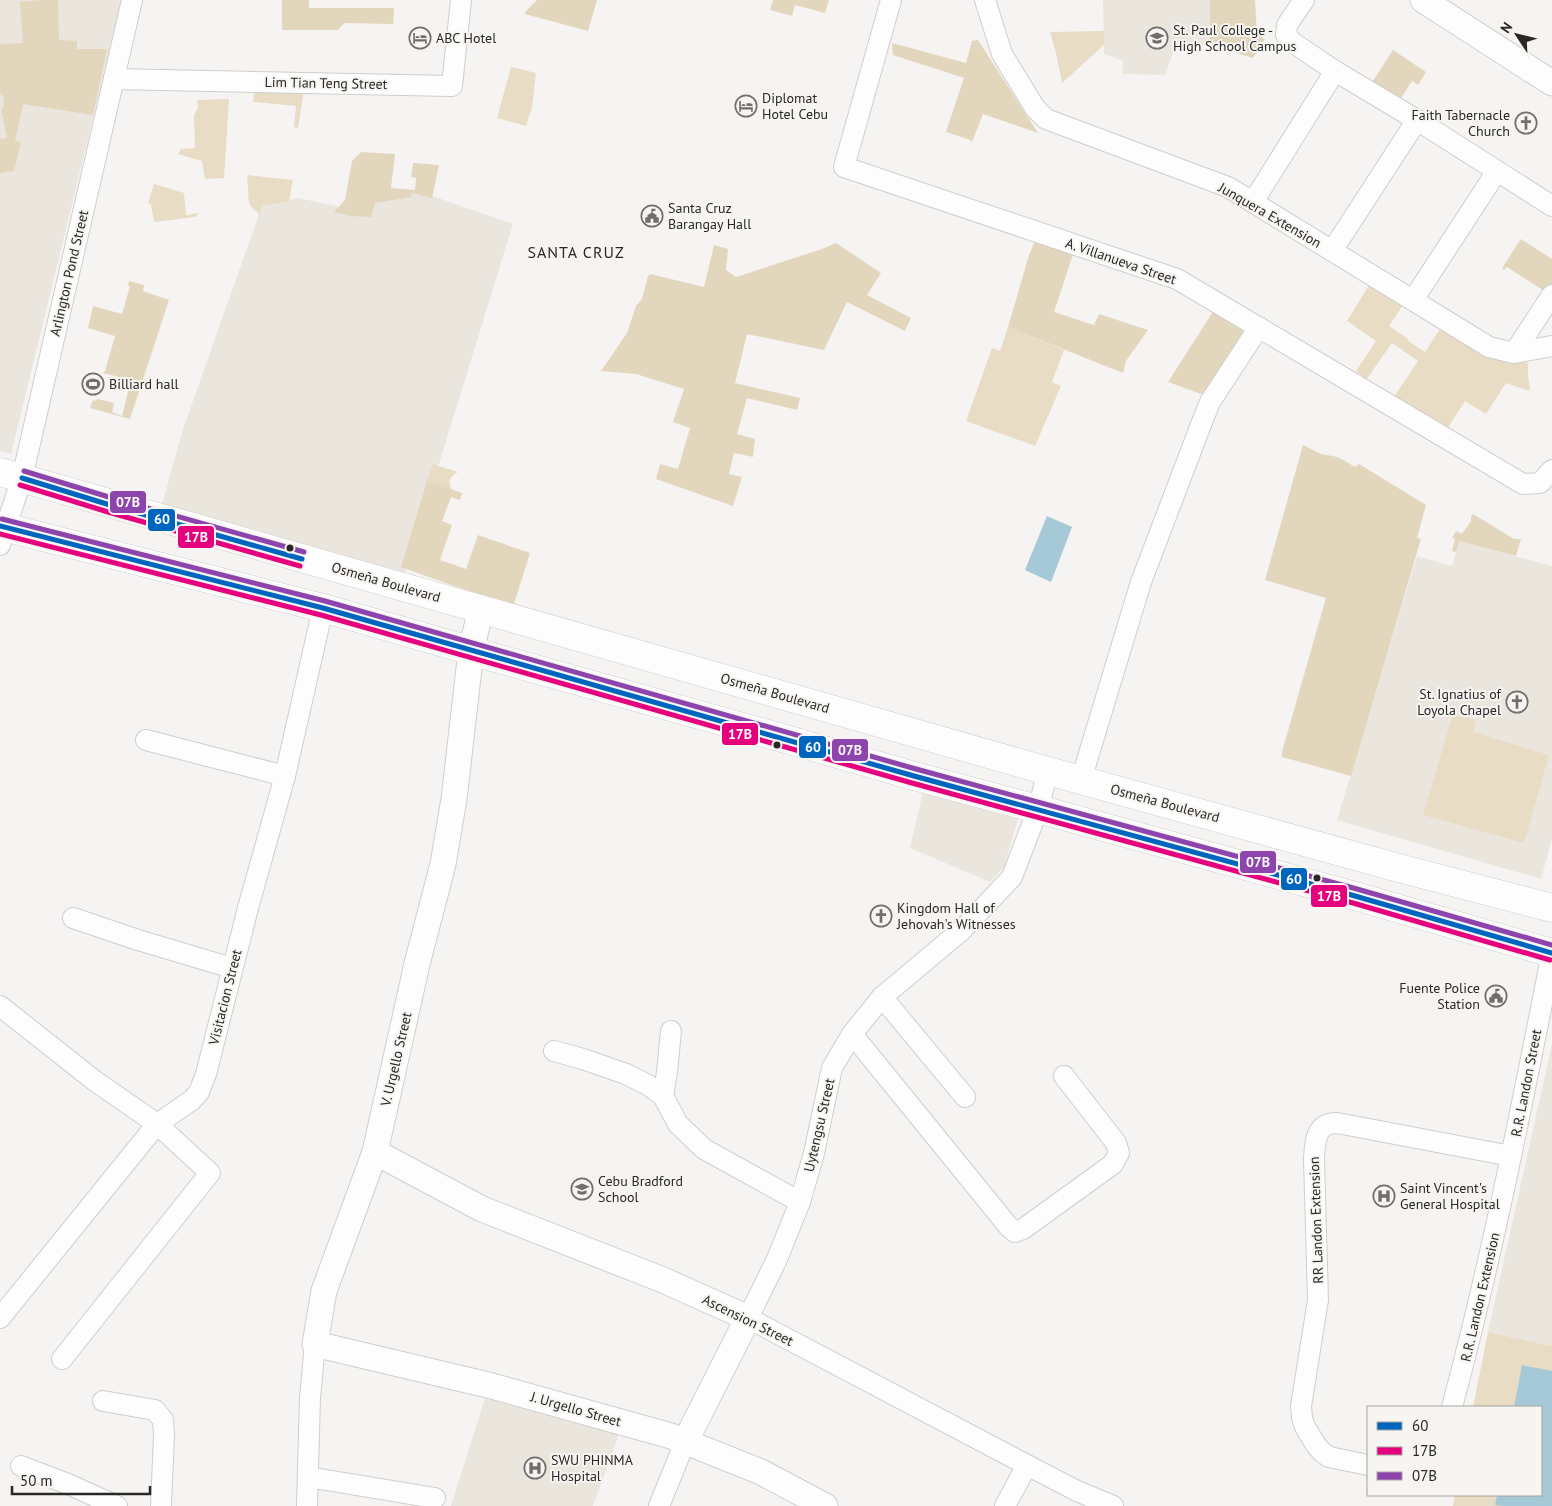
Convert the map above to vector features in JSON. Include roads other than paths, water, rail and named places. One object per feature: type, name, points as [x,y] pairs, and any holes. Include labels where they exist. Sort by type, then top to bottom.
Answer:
[{"type":"main road","name":"Osmeña Boulevard","points":[[11,475],[1048,771],[1552,908]]},
{"type":"main road","points":[[2,532],[323,608],[914,776],[1356,896],[1552,953]]},
{"type":"street","name":"Arlington Pond Street","points":[[2,532],[11,475],[114,79],[132,0]]},
{"type":"street","name":"Lim Tian Teng Street","points":[[114,79],[452,86],[461,0]]},
{"type":"street","name":"A. Villanueva Street","points":[[890,0],[844,167],[1176,279],[1522,484],[1540,483],[1552,470]]},
{"type":"street","name":"Junquera Extension","points":[[985,0],[1002,54],[1035,108],[1046,119],[1228,188],[1489,347],[1514,352],[1552,346]]},
{"type":"street","points":[[1304,0],[1287,25],[1286,35],[1292,42],[1335,71],[1417,120],[1552,206]]},
{"type":"street","points":[[1423,0],[1552,83]]},
{"type":"street","points":[[1253,202],[1335,71]]},
{"type":"street","points":[[1332,251],[1417,120]]},
{"type":"street","points":[[1413,300],[1497,171]]},
{"type":"street","points":[[1514,352],[1552,295]]},
{"type":"street","points":[[1081,780],[1141,582],[1202,422],[1210,402],[1259,327]]},
{"type":"street","name":"Visitacion Street","points":[[0,1318],[157,1124],[192,1100],[200,1092],[285,776],[323,608]]},
{"type":"street","name":"V. Urgello Street","points":[[307,1506],[310,1398],[315,1344],[324,1291],[375,1152],[417,964],[442,864],[454,799],[471,651],[481,609]]},
{"type":"street","points":[[146,740],[285,776]]},
{"type":"street","name":"Uytengsu Street","points":[[685,1442],[777,1259],[800,1202],[814,1153],[832,1068],[852,1034],[882,997],[962,930],[1012,877],[1038,809],[1048,771]]},
{"type":"street","points":[[73,918],[232,968]]},
{"type":"street","name":"R.R. Landon Street","points":[[1511,1156],[1552,953]]},
{"type":"street","points":[[882,997],[965,1097]]},
{"type":"street","points":[[0,1006],[95,1081],[157,1124],[210,1173],[62,1359]]},
{"type":"street","points":[[663,1096],[671,1030]]},
{"type":"street","points":[[852,1034],[1015,1232],[1023,1229],[1113,1164],[1119,1153],[1116,1143],[1064,1076]]},
{"type":"street","points":[[554,1051],[626,1074],[648,1085],[663,1096],[678,1124],[704,1149],[800,1202]]},
{"type":"street","name":"RR Landon Extension","points":[[1367,1464],[1329,1456],[1322,1452],[1316,1445],[1302,1418],[1301,1406],[1318,1300],[1314,1159],[1315,1142],[1319,1130],[1330,1123],[1337,1123],[1511,1156]]},
{"type":"street","name":"Ascension Street","points":[[375,1152],[482,1210],[663,1280],[748,1318],[1077,1491],[1114,1506]]},
{"type":"street","name":"R.R. Landon Extension","points":[[1452,1406],[1479,1301],[1511,1156]]},
{"type":"street","name":"J. Urgello Street","points":[[315,1344],[492,1386],[613,1419],[685,1442],[761,1472],[825,1506]]},
{"type":"street","points":[[103,1401],[156,1410],[163,1420],[161,1506]]},
{"type":"street","points":[[659,1506],[685,1442]]},
{"type":"street","points":[[1005,1506],[1027,1465]]},
{"type":"street","points":[[20,1466],[68,1484],[117,1506]]},
{"type":"street","points":[[308,1477],[435,1498]]},
{"type":"water","points":[[1047,516],[1072,527],[1051,582],[1025,570]]},
{"type":"water","points":[[1522,1365],[1552,1371],[1552,1506],[1495,1505],[1497,1496],[1542,1496],[1542,1406],[1514,1406]]},
{"type":"place","name":"ABC Hotel","points":[[420,38]]},
{"type":"place","name":"St. Paul College - High School Campus","points":[[1157,38]]},
{"type":"place","name":"Diplomat Hotel Cebu","points":[[746,106]]},
{"type":"place","name":"Faith Tabernacle Church","points":[[1526,123]]},
{"type":"place","name":"Santa Cruz Barangay Hall","points":[[652,216]]},
{"type":"place","name":"Billiard hall","points":[[93,384]]},
{"type":"place","name":"St. Ignatius of Loyola Chapel","points":[[1517,702]]},
{"type":"place","name":"Kingdom Hall of Jehovah's Witnesses","points":[[881,916]]},
{"type":"place","name":"Fuente Police Station","points":[[1496,996]]},
{"type":"place","name":"Cebu Bradford School","points":[[582,1189]]},
{"type":"place","name":"Saint Vincent's General Hospital","points":[[1384,1196]]},
{"type":"place","name":"SWU PHINMA Hospital","points":[[535,1468]]},
{"type":"district","name":"SANTA CRUZ","points":[[576,252]]}]
